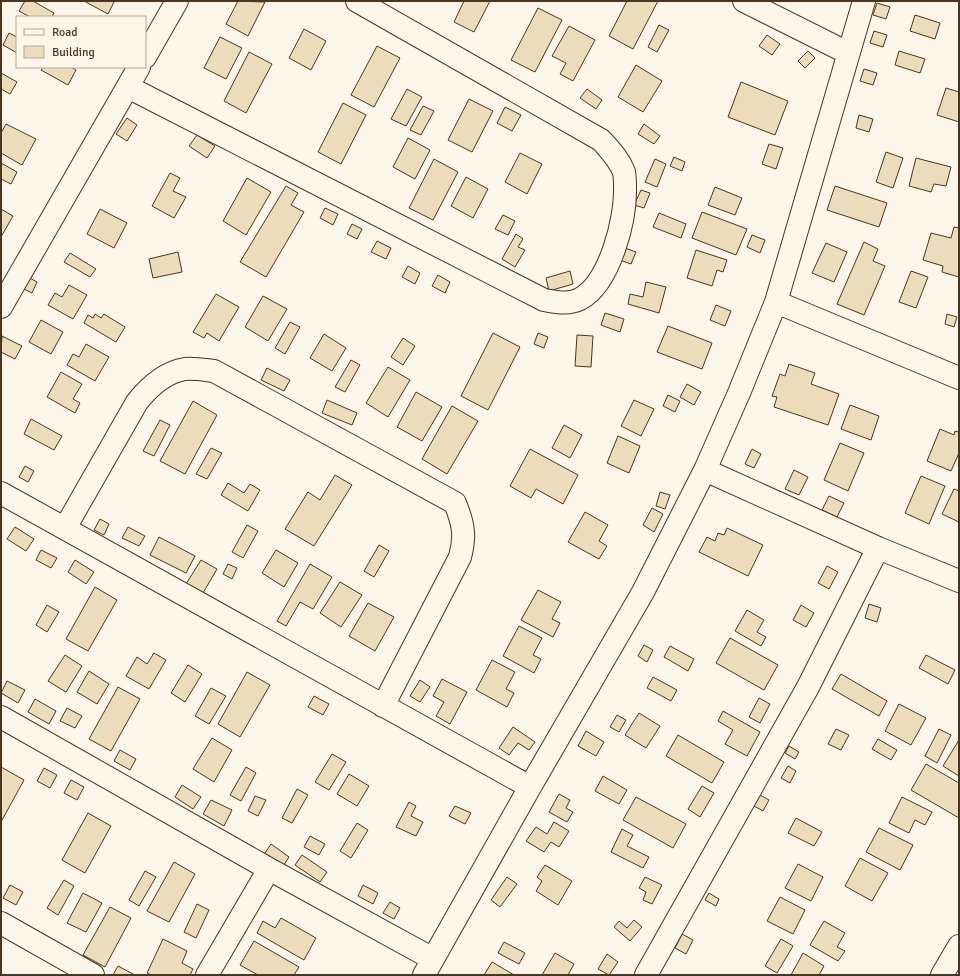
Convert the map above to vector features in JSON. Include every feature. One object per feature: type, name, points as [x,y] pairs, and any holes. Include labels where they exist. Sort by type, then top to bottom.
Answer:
[{"type":"street","points":[[146,55],[177,1]]},
{"type":"street","points":[[128,87],[544,300],[562,303],[579,299],[590,291],[601,277],[614,249],[623,220],[625,196],[624,174],[619,161],[601,140],[358,1]]},
{"type":"street","points":[[744,1],[848,53]]},
{"type":"street","points":[[1,717],[269,869],[429,967],[530,787],[643,592],[705,470],[739,393],[776,302],[864,1]]},
{"type":"street","points":[[1,307],[138,68]]},
{"type":"street","points":[[776,302],[959,378]]},
{"type":"street","points":[[65,528],[136,402],[146,391],[166,376],[186,369],[214,371],[455,503],[462,523],[464,542],[460,557],[383,706]]},
{"type":"street","points":[[705,470],[878,548],[959,581]]},
{"type":"street","points":[[1,493],[530,787]]},
{"type":"street","points":[[646,975],[808,687],[878,548]]},
{"type":"street","points":[[207,975],[269,869]]},
{"type":"street","points":[[1,923],[93,975]]},
{"type":"street","points":[[942,975],[959,946]]},
{"type":"building","points":[[25,1],[33,1],[54,13],[52,16],[28,16],[19,11]]},
{"type":"building","points":[[84,1],[113,1],[114,2],[108,14]]},
{"type":"building","points":[[238,1],[265,2],[248,36],[226,24]]},
{"type":"building","points":[[464,1],[490,1],[474,32],[454,22]]},
{"type":"building","points":[[627,1],[658,1],[633,49],[609,36]]},
{"type":"building","points":[[877,3],[890,7],[886,19],[873,15]]},
{"type":"building","points":[[538,8],[562,20],[535,72],[511,60]]},
{"type":"building","points":[[915,15],[940,23],[935,39],[910,31]]},
{"type":"building","points":[[659,25],[669,30],[657,52],[648,47]]},
{"type":"building","points":[[569,26],[595,40],[573,81],[560,74],[566,63],[552,56]]},
{"type":"building","points":[[304,29],[326,41],[311,70],[289,58]]},
{"type":"building","points":[[874,31],[887,35],[883,47],[870,43]]},
{"type":"building","points":[[9,33],[16,36],[16,52],[3,45]]},
{"type":"building","points":[[767,35],[780,44],[772,55],[759,46]]},
{"type":"building","points":[[220,37],[242,48],[226,79],[204,68]]},
{"type":"building","points":[[377,46],[400,58],[374,107],[351,95]]},
{"type":"building","points":[[808,51],[815,58],[805,68],[798,61]]},
{"type":"building","points":[[899,51],[925,59],[920,73],[895,65]]},
{"type":"building","points":[[249,52],[272,64],[246,113],[224,101]]},
{"type":"building","points":[[636,65],[662,81],[643,112],[618,97]]},
{"type":"building","points":[[42,68],[73,68],[76,70],[68,85],[41,70]]},
{"type":"building","points":[[864,69],[877,73],[873,85],[860,81]]},
{"type":"building","points":[[1,73],[17,82],[10,94],[1,89]]},
{"type":"building","points":[[741,82],[788,101],[775,135],[728,117]]},
{"type":"building","points":[[946,88],[959,92],[959,122],[937,115]]},
{"type":"building","points":[[407,89],[422,97],[406,126],[391,119]]},
{"type":"building","points":[[587,89],[602,100],[596,109],[580,98]]},
{"type":"building","points":[[469,99],[493,111],[472,152],[448,140]]},
{"type":"building","points":[[343,103],[366,115],[341,164],[318,152]]},
{"type":"building","points":[[423,106],[434,111],[421,135],[410,130]]},
{"type":"building","points":[[505,107],[521,115],[512,131],[497,123]]},
{"type":"building","points":[[859,115],[873,119],[869,132],[856,128]]},
{"type":"building","points":[[127,118],[137,125],[127,141],[116,134]]},
{"type":"building","points":[[6,124],[36,139],[22,165],[1,153],[1,133]]},
{"type":"building","points":[[644,124],[660,136],[654,144],[638,134]]},
{"type":"building","points":[[197,135],[215,146],[207,158],[189,146]]},
{"type":"building","points":[[408,138],[430,150],[415,179],[393,167]]},
{"type":"building","points":[[769,144],[783,148],[776,169],[762,164]]},
{"type":"building","points":[[886,152],[903,158],[893,188],[876,182]]},
{"type":"building","points":[[520,153],[542,164],[527,194],[505,182]]},
{"type":"building","points":[[674,157],[685,162],[682,171],[670,166]]},
{"type":"building","points":[[916,158],[951,167],[946,186],[934,184],[931,192],[909,186]]},
{"type":"building","points":[[434,159],[458,172],[433,220],[409,208]]},
{"type":"building","points":[[655,159],[666,164],[657,187],[645,182]]},
{"type":"building","points":[[1,163],[17,172],[11,184],[1,179]]},
{"type":"building","points":[[170,173],[180,178],[173,191],[186,197],[174,218],[152,206]]},
{"type":"building","points":[[466,177],[488,189],[473,218],[451,206]]},
{"type":"building","points":[[247,178],[271,192],[246,235],[223,221]]},
{"type":"building","points":[[286,186],[298,193],[291,205],[304,212],[266,277],[240,262]]},
{"type":"building","points":[[835,186],[887,203],[879,227],[827,210]]},
{"type":"building","points":[[715,187],[742,198],[735,215],[708,205]]},
{"type":"building","points":[[641,190],[650,193],[644,208],[634,205]]},
{"type":"building","points":[[325,208],[338,214],[333,225],[320,218]]},
{"type":"building","points":[[1,209],[13,216],[1,237]]},
{"type":"building","points":[[100,209],[127,223],[114,248],[87,234]]},
{"type":"building","points":[[702,212],[747,229],[736,255],[692,238]]},
{"type":"building","points":[[659,213],[686,224],[681,238],[653,227]]},
{"type":"building","points":[[503,215],[515,221],[508,235],[495,229]]},
{"type":"building","points":[[352,224],[362,229],[357,239],[347,234]]},
{"type":"building","points":[[954,227],[959,228],[959,277],[942,272],[943,266],[923,260],[931,233],[951,238]]},
{"type":"building","points":[[516,234],[523,239],[518,247],[525,250],[515,267],[502,259]]},
{"type":"building","points":[[752,235],[765,240],[760,253],[747,247]]},
{"type":"building","points":[[377,241],[391,248],[386,259],[371,252]]},
{"type":"building","points":[[864,242],[878,249],[873,261],[885,266],[864,315],[837,304]]},
{"type":"building","points":[[826,243],[847,252],[834,282],[812,273]]},
{"type":"building","points":[[625,248],[636,252],[631,264],[620,260]]},
{"type":"building","points":[[696,250],[727,260],[723,272],[717,270],[712,286],[687,278]]},
{"type":"building","points":[[178,252],[182,272],[153,278],[149,259]]},
{"type":"building","points":[[70,253],[96,269],[90,277],[64,262]]},
{"type":"building","points":[[408,266],[420,273],[415,284],[402,277]]},
{"type":"building","points":[[570,271],[573,284],[549,291],[546,278]]},
{"type":"building","points":[[911,271],[928,277],[916,308],[899,302]]},
{"type":"building","points":[[438,275],[450,282],[445,293],[432,286]]},
{"type":"building","points":[[28,277],[37,282],[32,293],[22,288]]},
{"type":"building","points":[[646,282],[666,287],[659,313],[628,304],[630,294],[643,297]]},
{"type":"building","points":[[69,285],[87,295],[73,319],[48,305],[55,293],[62,297]]},
{"type":"building","points":[[216,294],[239,307],[219,341],[207,333],[204,338],[193,332]]},
{"type":"building","points":[[263,296],[287,309],[268,341],[245,327]]},
{"type":"building","points":[[716,305],[731,311],[725,326],[710,320]]},
{"type":"building","points":[[605,313],[624,319],[620,332],[601,325]]},
{"type":"building","points":[[95,314],[101,318],[104,314],[125,327],[116,342],[84,323],[88,315],[93,318]]},
{"type":"building","points":[[947,314],[957,317],[954,327],[945,324]]},
{"type":"building","points":[[41,320],[63,332],[51,354],[29,342]]},
{"type":"building","points":[[290,322],[300,327],[285,354],[275,348]]},
{"type":"building","points":[[668,326],[712,343],[702,369],[657,352]]},
{"type":"building","points":[[493,333],[520,347],[488,410],[461,396]]},
{"type":"building","points":[[538,333],[548,337],[544,348],[534,344]]},
{"type":"building","points":[[324,334],[346,348],[332,371],[310,358]]},
{"type":"building","points":[[577,335],[593,336],[591,367],[575,366]]},
{"type":"building","points":[[2,336],[22,346],[15,359],[1,352]]},
{"type":"building","points":[[403,338],[415,346],[403,365],[391,357]]},
{"type":"building","points":[[86,344],[109,357],[95,381],[67,365],[73,354],[79,357]]},
{"type":"building","points":[[351,360],[360,365],[345,392],[335,387]]},
{"type":"building","points":[[789,364],[815,373],[811,384],[839,394],[828,425],[774,407],[777,397],[772,396],[780,374],[785,376]]},
{"type":"building","points":[[388,367],[410,380],[388,417],[366,403]]},
{"type":"building","points":[[267,368],[290,380],[284,391],[261,380]]},
{"type":"building","points":[[61,372],[82,384],[73,399],[80,403],[75,413],[47,397]]},
{"type":"building","points":[[687,384],[701,392],[694,405],[680,397]]},
{"type":"building","points":[[416,392],[442,407],[422,441],[397,427]]},
{"type":"building","points":[[668,395],[680,401],[675,412],[663,406]]},
{"type":"building","points":[[327,400],[357,413],[352,425],[322,413]]},
{"type":"building","points":[[634,400],[654,409],[641,436],[621,426]]},
{"type":"building","points":[[193,401],[217,415],[185,474],[160,461]]},
{"type":"building","points":[[850,405],[879,416],[871,440],[841,429]]},
{"type":"building","points":[[452,406],[478,421],[447,474],[422,459]]},
{"type":"building","points":[[31,419],[62,436],[54,450],[24,434]]},
{"type":"building","points":[[160,420],[170,425],[154,456],[143,451]]},
{"type":"building","points":[[564,425],[582,435],[570,458],[552,448]]},
{"type":"building","points":[[940,429],[954,435],[955,431],[959,432],[959,453],[951,471],[927,461]]},
{"type":"building","points":[[618,436],[640,446],[629,473],[607,463]]},
{"type":"building","points":[[840,443],[864,453],[848,491],[824,480]]},
{"type":"building","points":[[211,448],[222,453],[207,479],[196,474]]},
{"type":"building","points":[[530,449],[578,475],[563,504],[536,489],[531,498],[510,486]]},
{"type":"building","points":[[752,449],[761,454],[754,468],[745,464]]},
{"type":"building","points":[[25,466],[34,471],[28,482],[19,477]]},
{"type":"building","points":[[794,470],[808,477],[799,495],[785,489]]},
{"type":"building","points":[[335,475],[352,485],[314,546],[285,529],[308,492],[320,500]]},
{"type":"building","points":[[921,476],[945,486],[929,524],[905,513]]},
{"type":"building","points":[[228,483],[244,493],[250,484],[260,490],[248,511],[221,495]]},
{"type":"building","points":[[954,489],[959,491],[959,522],[942,514]]},
{"type":"building","points":[[660,492],[670,495],[665,509],[656,506]]},
{"type":"building","points":[[829,496],[844,503],[837,517],[822,510]]},
{"type":"building","points":[[652,508],[663,514],[654,532],[643,525]]},
{"type":"building","points":[[585,512],[608,525],[599,541],[607,546],[599,559],[568,542]]},
{"type":"building","points":[[100,519],[109,524],[104,535],[94,530]]},
{"type":"building","points":[[247,525],[258,531],[243,558],[232,552]]},
{"type":"building","points":[[15,527],[34,539],[26,551],[7,539]]},
{"type":"building","points":[[128,527],[145,536],[139,546],[122,538]]},
{"type":"building","points":[[727,528],[763,545],[748,576],[699,552],[707,537],[715,541],[718,533],[724,535]]},
{"type":"building","points":[[159,537],[195,556],[186,573],[150,555]]},
{"type":"building","points":[[379,545],[389,551],[374,577],[364,571]]},
{"type":"building","points":[[41,550],[57,558],[51,568],[36,560]]},
{"type":"building","points":[[276,550],[298,563],[284,587],[262,573]]},
{"type":"building","points":[[75,560],[94,572],[86,584],[68,572]]},
{"type":"building","points":[[201,560],[217,569],[203,593],[186,584]]},
{"type":"building","points":[[228,564],[237,568],[232,579],[223,574]]},
{"type":"building","points":[[310,564],[332,577],[313,609],[300,602],[286,626],[277,621]]},
{"type":"building","points":[[827,566],[838,572],[829,589],[818,583]]},
{"type":"building","points":[[340,582],[362,595],[341,627],[320,613]]},
{"type":"building","points":[[95,587],[117,600],[88,651],[66,639]]},
{"type":"building","points":[[538,590],[561,602],[552,619],[560,623],[553,637],[521,620]]},
{"type":"building","points":[[368,603],[394,617],[375,651],[349,636]]},
{"type":"building","points":[[869,604],[881,608],[877,622],[865,618]]},
{"type":"building","points":[[47,605],[59,612],[47,632],[36,625]]},
{"type":"building","points":[[801,605],[814,613],[806,627],[793,620]]},
{"type":"building","points":[[747,610],[764,620],[757,632],[766,637],[761,646],[735,631]]},
{"type":"building","points":[[519,626],[542,638],[533,655],[541,659],[534,673],[503,656]]},
{"type":"building","points":[[730,638],[778,665],[764,690],[716,663]]},
{"type":"building","points":[[644,645],[653,650],[647,662],[638,656]]},
{"type":"building","points":[[670,646],[694,659],[688,671],[664,657]]},
{"type":"building","points":[[154,653],[166,660],[149,689],[126,676],[137,657],[147,664]]},
{"type":"building","points":[[65,655],[82,666],[66,692],[48,681]]},
{"type":"building","points":[[926,655],[955,670],[948,684],[919,668]]},
{"type":"building","points":[[492,660],[515,672],[506,689],[514,693],[507,707],[476,690]]},
{"type":"building","points":[[188,665],[202,674],[185,702],[171,693]]},
{"type":"building","points":[[89,671],[109,684],[97,704],[77,692]]},
{"type":"building","points":[[247,672],[270,685],[240,737],[218,724]]},
{"type":"building","points":[[841,674],[887,701],[879,716],[832,689]]},
{"type":"building","points":[[653,677],[677,690],[671,701],[647,688]]},
{"type":"building","points":[[442,679],[467,692],[450,724],[436,716],[444,702],[433,696]]},
{"type":"building","points":[[420,680],[430,687],[420,702],[410,696]]},
{"type":"building","points":[[7,681],[25,690],[18,703],[1,693]]},
{"type":"building","points":[[118,687],[140,699],[111,751],[89,739]]},
{"type":"building","points":[[211,688],[226,696],[209,724],[195,716]]},
{"type":"building","points":[[314,696],[329,704],[323,715],[308,707]]},
{"type":"building","points":[[759,698],[770,704],[760,723],[749,717]]},
{"type":"building","points":[[35,699],[56,711],[49,724],[28,712]]},
{"type":"building","points":[[899,704],[926,718],[911,745],[885,731]]},
{"type":"building","points":[[67,708],[82,716],[75,728],[60,721]]},
{"type":"building","points":[[723,711],[760,732],[747,756],[725,744],[733,730],[718,721]]},
{"type":"building","points":[[639,713],[660,726],[646,748],[625,735]]},
{"type":"building","points":[[617,715],[626,720],[619,732],[610,727]]},
{"type":"building","points":[[513,727],[535,742],[529,750],[518,743],[509,755],[499,748]]},
{"type":"building","points":[[836,729],[849,735],[841,750],[828,744]]},
{"type":"building","points":[[939,729],[951,735],[937,763],[925,756]]},
{"type":"building","points":[[586,731],[604,742],[596,756],[578,746]]},
{"type":"building","points":[[678,735],[724,762],[712,783],[666,756]]},
{"type":"building","points":[[212,738],[232,750],[214,782],[193,769]]},
{"type":"building","points":[[878,739],[897,750],[891,760],[872,749]]},
{"type":"building","points":[[959,740],[959,776],[943,766]]},
{"type":"building","points":[[789,746],[799,752],[795,759],[785,753]]},
{"type":"building","points":[[120,750],[136,759],[130,770],[114,761]]},
{"type":"building","points":[[332,754],[346,762],[329,790],[315,782]]},
{"type":"building","points":[[926,764],[959,783],[959,818],[911,790]]},
{"type":"building","points":[[788,766],[796,771],[790,783],[781,778]]},
{"type":"building","points":[[1,767],[24,780],[1,822]]},
{"type":"building","points":[[246,767],[256,773],[241,801],[230,795]]},
{"type":"building","points":[[44,768],[57,775],[50,788],[37,781]]},
{"type":"building","points":[[349,774],[369,786],[357,806],[337,794]]},
{"type":"building","points":[[603,776],[627,790],[619,804],[595,791]]},
{"type":"building","points":[[71,780],[84,787],[77,800],[64,793]]},
{"type":"building","points":[[182,785],[201,797],[193,809],[175,797]]},
{"type":"building","points":[[702,786],[714,793],[700,817],[688,809]]},
{"type":"building","points":[[297,789],[308,795],[292,823],[282,818]]},
{"type":"building","points":[[559,794],[570,800],[566,808],[573,812],[567,822],[549,812]]},
{"type":"building","points":[[760,795],[769,800],[763,811],[754,806]]},
{"type":"building","points":[[255,796],[266,800],[258,816],[248,811]]},
{"type":"building","points":[[636,797],[686,824],[673,848],[623,820]]},
{"type":"building","points":[[902,797],[932,812],[925,825],[915,820],[909,833],[889,823]]},
{"type":"building","points":[[211,800],[232,810],[224,826],[203,814]]},
{"type":"building","points":[[409,802],[416,806],[411,816],[423,822],[416,836],[396,827]]},
{"type":"building","points":[[455,806],[471,813],[465,824],[449,816]]},
{"type":"building","points":[[88,813],[111,826],[85,873],[62,860]]},
{"type":"building","points":[[796,818],[822,832],[814,846],[788,833]]},
{"type":"building","points":[[554,822],[569,831],[559,847],[551,842],[544,852],[526,841],[536,827],[547,834]]},
{"type":"building","points":[[357,823],[368,830],[351,858],[340,851]]},
{"type":"building","points":[[879,828],[913,845],[900,870],[866,852]]},
{"type":"building","points":[[622,829],[633,835],[627,846],[649,857],[643,868],[611,852]]},
{"type":"building","points":[[310,836],[325,844],[319,855],[304,847]]},
{"type":"building","points":[[271,844],[289,857],[282,868],[263,856]]},
{"type":"building","points":[[302,855],[327,872],[320,882],[295,865]]},
{"type":"building","points":[[860,858],[888,873],[872,901],[845,886]]},
{"type":"building","points":[[174,862],[195,874],[169,922],[147,911]]},
{"type":"building","points":[[798,864],[823,877],[811,901],[785,888]]},
{"type":"building","points":[[545,865],[572,881],[558,905],[536,891],[542,881],[537,877]]},
{"type":"building","points":[[145,871],[156,877],[139,906],[129,900]]},
{"type":"building","points":[[507,877],[517,884],[500,907],[491,900]]},
{"type":"building","points":[[645,877],[662,885],[652,904],[643,900],[646,892],[639,888]]},
{"type":"building","points":[[64,880],[74,886],[58,915],[47,908]]},
{"type":"building","points":[[10,885],[23,892],[16,905],[3,898]]},
{"type":"building","points":[[363,885],[378,893],[373,904],[358,896]]},
{"type":"building","points":[[83,893],[102,903],[86,932],[67,923]]},
{"type":"building","points":[[709,893],[719,899],[716,906],[705,900]]},
{"type":"building","points":[[780,897],[805,910],[793,934],[767,921]]},
{"type":"building","points":[[390,902],[400,908],[394,919],[383,913]]},
{"type":"building","points":[[197,904],[209,910],[196,938],[184,932]]},
{"type":"building","points":[[110,907],[131,918],[105,967],[83,955]]},
{"type":"building","points":[[281,918],[316,938],[304,960],[257,933],[263,921],[275,928]]},
{"type":"building","points":[[634,920],[642,927],[630,941],[614,927],[619,921],[627,928]]},
{"type":"building","points":[[824,921],[845,933],[837,947],[845,951],[838,961],[810,945]]},
{"type":"building","points":[[682,934],[693,940],[686,954],[675,948]]},
{"type":"building","points":[[163,939],[187,951],[182,963],[193,969],[190,975],[151,975],[147,973]]},
{"type":"building","points":[[781,939],[793,946],[777,973],[765,966]]},
{"type":"building","points":[[254,941],[299,967],[294,975],[258,975],[240,965]]},
{"type":"building","points":[[504,942],[525,953],[519,964],[498,953]]},
{"type":"building","points":[[555,953],[574,964],[568,975],[542,975]]},
{"type":"building","points":[[803,953],[824,966],[819,975],[791,975]]},
{"type":"building","points":[[607,954],[618,962],[609,975],[598,969]]},
{"type":"building","points":[[492,962],[514,975],[484,975]]},
{"type":"building","points":[[118,966],[135,975],[113,975]]}]
